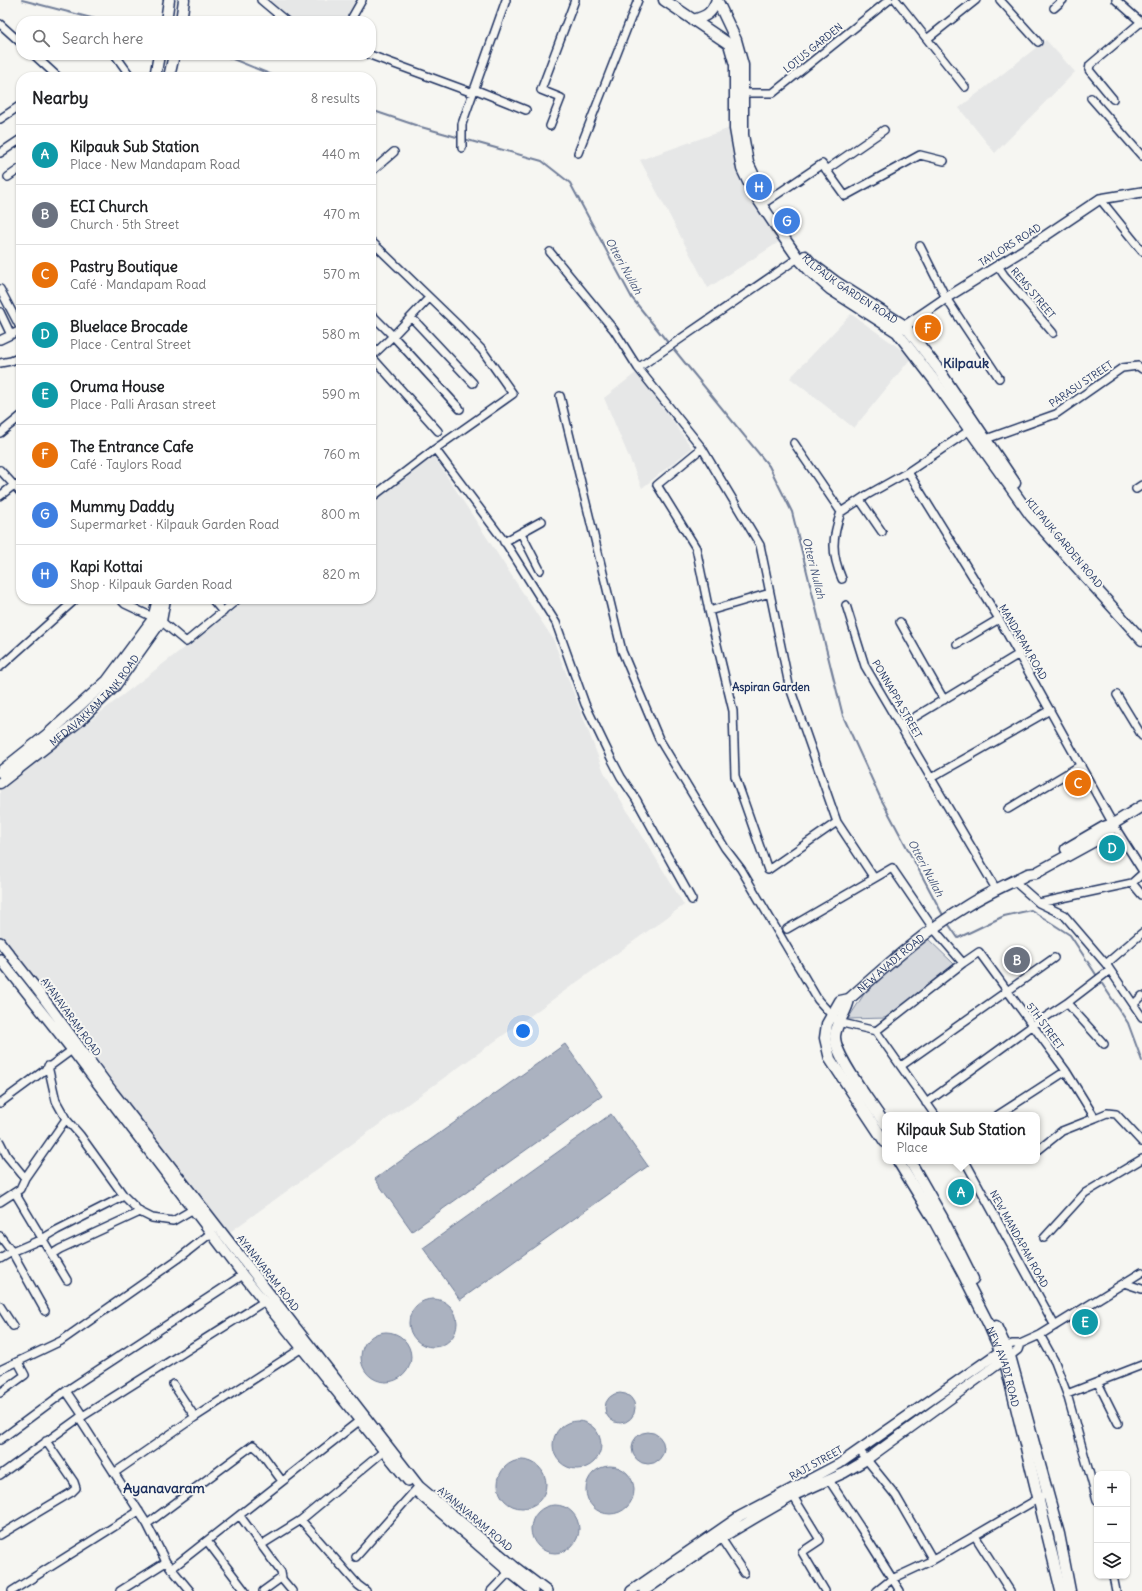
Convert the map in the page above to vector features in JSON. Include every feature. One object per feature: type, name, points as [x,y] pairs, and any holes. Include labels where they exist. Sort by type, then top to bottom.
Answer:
[{"type":"main road","points":[[182,16],[184,0]]},
{"type":"main road","points":[[664,0],[692,20]]},
{"type":"main road","name":"KILPAUK GARDEN ROAD","points":[[692,20],[706,16],[713,10],[717,0]]},
{"type":"main road","name":"KILPAUK GARDEN ROAD","points":[[717,0],[738,46],[743,65],[743,135],[748,163],[760,190],[767,201],[803,254],[812,264],[836,282],[906,326],[943,375],[1035,510],[1091,577],[1142,631]]},
{"type":"main road","points":[[167,16],[169,4]]},
{"type":"main road","name":"KILPAUK GARDEN ROAD","points":[[692,20],[729,44],[735,65],[735,129],[742,169],[753,192],[798,258],[830,289],[897,332],[918,358],[1031,516],[1142,640]]},
{"type":"main road","points":[[156,72],[159,60]]},
{"type":"main road","points":[[170,72],[173,60]]},
{"type":"main road","name":"MEDAVAKKAM TANK ROAD","points":[[0,772],[49,733],[107,681],[157,620],[158,604]]},
{"type":"main road","name":"MEDAVAKKAM TANK ROAD","points":[[0,783],[78,722],[114,688],[157,620],[163,604]]},
{"type":"main road","name":"NEW AVADI ROAD","points":[[882,1137],[830,1059],[825,1038],[827,1024],[848,1006],[849,999],[894,958],[937,925],[996,889],[1028,874],[1036,873],[1109,833],[1113,824],[1142,806]]},
{"type":"main road","name":"NEW AVADI ROAD","points":[[835,1018],[835,1037],[839,1055],[882,1120]]},
{"type":"main road","name":"NEW AVADI ROAD","points":[[900,1164],[931,1215],[1005,1354],[1061,1591]]},
{"type":"main road","name":"NEW AVADI ROAD","points":[[912,1164],[942,1217],[1005,1354],[1048,1493],[1059,1534],[1070,1591]]},
{"type":"street","points":[[261,0],[280,16]]},
{"type":"street","points":[[353,16],[362,0]]},
{"type":"street","points":[[462,148],[462,124],[506,0]]},
{"type":"street","points":[[550,126],[561,98],[541,90],[575,0]]},
{"type":"street","points":[[578,153],[638,0]]},
{"type":"street","name":"LOTUS GARDEN","points":[[743,94],[773,93],[889,0]]},
{"type":"street","points":[[896,0],[965,87]]},
{"type":"street","points":[[927,39],[976,0]]},
{"type":"street","points":[[1000,0],[1038,42]]},
{"type":"street","points":[[1054,8],[1063,0]]},
{"type":"street","points":[[1113,99],[1089,70],[1090,65],[1142,23],[1116,0]]},
{"type":"street","points":[[0,24],[16,38]]},
{"type":"street","points":[[376,57],[526,110]]},
{"type":"street","points":[[39,60],[53,72]]},
{"type":"street","points":[[119,60],[127,72]]},
{"type":"street","points":[[1091,98],[1142,156]]},
{"type":"street","points":[[0,118],[16,108]]},
{"type":"street","points":[[826,170],[884,130]]},
{"type":"street","points":[[0,153],[16,142]]},
{"type":"street","points":[[376,168],[394,152]]},
{"type":"street","points":[[767,201],[822,164],[845,196],[920,155],[944,161]]},
{"type":"street","points":[[8,177],[16,171]]},
{"type":"street","name":"TAYLORS ROAD","points":[[897,332],[946,298],[998,266],[1100,199],[1142,192]]},
{"type":"street","points":[[1100,199],[1142,251]]},
{"type":"street","points":[[376,246],[482,350],[513,394],[435,449],[376,494]]},
{"type":"street","points":[[920,246],[946,298],[999,378]]},
{"type":"street","points":[[550,252],[614,330],[638,368],[702,448],[760,545],[789,685],[837,822],[874,878]]},
{"type":"street","points":[[638,368],[798,258]]},
{"type":"street","name":"REMS STREET","points":[[998,266],[1053,333]]},
{"type":"street","points":[[0,289],[16,320]]},
{"type":"street","points":[[376,352],[429,298]]},
{"type":"street","points":[[0,312],[11,335]]},
{"type":"street","points":[[411,318],[473,383]]},
{"type":"street","points":[[376,319],[460,409]]},
{"type":"street","points":[[0,340],[16,332]]},
{"type":"street","points":[[0,363],[16,358]]},
{"type":"street","points":[[376,363],[438,431]]},
{"type":"street","name":"PARASU STREET","points":[[986,439],[1056,414],[1122,368],[1138,366],[1142,369]]},
{"type":"street","points":[[560,396],[622,651],[659,739],[725,848],[741,869],[818,1000],[835,1018],[876,1031],[933,1112]]},
{"type":"street","points":[[0,433],[16,420]]},
{"type":"street","points":[[842,578],[836,566],[833,538],[841,512],[908,472],[970,430]]},
{"type":"street","points":[[794,443],[841,512]]},
{"type":"street","points":[[702,448],[657,484],[696,548],[709,611],[733,711],[735,776],[768,870],[837,822]]},
{"type":"street","points":[[435,449],[504,542],[556,624],[586,704],[608,751],[621,777],[636,799],[692,900]]},
{"type":"street","points":[[0,470],[14,485],[0,496]]},
{"type":"street","name":"MANDAPAM ROAD","points":[[908,472],[999,619],[1113,824],[1142,870]]},
{"type":"street","points":[[860,500],[882,532]]},
{"type":"street","points":[[504,542],[542,521]]},
{"type":"street","points":[[521,533],[540,570]]},
{"type":"street","points":[[709,611],[770,593]]},
{"type":"street","points":[[0,668],[70,604]]},
{"type":"street","points":[[125,604],[157,620],[186,642],[232,604]]},
{"type":"street","points":[[216,604],[223,612]]},
{"type":"street","name":"PONNAPPA STREET","points":[[846,604],[865,666],[996,889]]},
{"type":"street","points":[[957,644],[999,619]]},
{"type":"street","points":[[900,622],[944,700]]},
{"type":"street","points":[[900,726],[1018,654]]},
{"type":"street","points":[[1117,695],[1142,736]]},
{"type":"street","points":[[931,778],[1050,710]]},
{"type":"street","points":[[1008,809],[1081,765]]},
{"type":"street","points":[[787,929],[892,868],[937,925],[963,963],[876,1031]]},
{"type":"street","points":[[1039,903],[1132,883],[1142,874]]},
{"type":"street","points":[[1014,881],[1039,903],[1064,915],[1134,1004],[1142,1017]]},
{"type":"street","points":[[1132,883],[1142,895]]},
{"type":"street","points":[[926,1103],[1032,1026],[1067,1004],[1096,981],[1142,933]]},
{"type":"street","name":"AYANAVARAM ROAD","points":[[0,942],[33,984],[196,1207],[211,1233],[359,1422],[417,1488],[512,1569],[533,1591]]},
{"type":"street","name":"5TH STREET","points":[[963,963],[979,952],[1066,1071],[1095,1118]]},
{"type":"street","points":[[901,1066],[1006,990],[1054,958]]},
{"type":"street","name":"AYANAVARAM ROAD","points":[[0,959],[417,1488]]},
{"type":"street","points":[[1134,1004],[1142,996]]},
{"type":"street","points":[[1067,1004],[1104,1044]]},
{"type":"street","points":[[0,1103],[48,1066],[72,1050]]},
{"type":"street","points":[[48,1066],[56,1101],[66,1119],[80,1135],[124,1196],[140,1212],[152,1218],[173,1221],[196,1207]]},
{"type":"street","points":[[1003,1112],[1066,1071]]},
{"type":"street","points":[[1040,1149],[1062,1131],[1107,1113],[1116,1114],[1142,1142]]},
{"type":"street","points":[[0,1202],[20,1189],[25,1178],[66,1119]]},
{"type":"street","points":[[0,1142],[7,1156],[25,1178]]},
{"type":"street","points":[[1044,1238],[1085,1193],[1142,1159]]},
{"type":"street","name":"NEW MANDAPAM ROAD","points":[[967,1164],[1055,1326]]},
{"type":"street","points":[[15,1193],[67,1280]]},
{"type":"street","points":[[0,1259],[124,1196]]},
{"type":"street","points":[[52,1254],[140,1212]]},
{"type":"street","points":[[0,1370],[61,1341],[178,1259],[211,1233]]},
{"type":"street","points":[[0,1236],[12,1252],[45,1311]]},
{"type":"street","points":[[1005,1354],[1012,1344],[1020,1344],[1040,1335],[1142,1272]]},
{"type":"street","points":[[0,1440],[66,1391],[243,1275]]},
{"type":"street","points":[[1124,1283],[1142,1289]]},
{"type":"street","points":[[0,1475],[81,1417],[265,1301]]},
{"type":"street","points":[[0,1306],[13,1326]]},
{"type":"street","points":[[1040,1335],[1055,1362],[1067,1394],[1094,1489]]},
{"type":"street","points":[[114,1473],[196,1417],[302,1348]]},
{"type":"street","name":"RAJI STREET","points":[[644,1591],[719,1535],[740,1516],[839,1464],[932,1399],[1005,1354]]},
{"type":"street","name":"RAJI STREET","points":[[631,1591],[719,1535],[793,1496],[844,1474],[938,1408],[1005,1354]]},
{"type":"street","points":[[0,1393],[25,1375],[18,1362]]},
{"type":"street","points":[[1067,1394],[1142,1365]]},
{"type":"street","points":[[1098,1383],[1118,1423]]},
{"type":"street","points":[[173,1384],[196,1417]]},
{"type":"street","points":[[66,1391],[114,1473],[147,1524],[166,1562],[190,1591]]},
{"type":"street","points":[[932,1399],[938,1408]]},
{"type":"street","points":[[171,1569],[359,1422]]},
{"type":"street","points":[[0,1535],[72,1492],[76,1488],[74,1482],[46,1441]]},
{"type":"street","points":[[147,1524],[253,1445],[260,1451],[282,1481]]},
{"type":"street","points":[[859,1450],[896,1496],[933,1560]]},
{"type":"street","points":[[261,1545],[301,1520],[384,1451]]},
{"type":"street","points":[[830,1480],[900,1591]]},
{"type":"street","points":[[356,1557],[417,1488]]},
{"type":"street","points":[[877,1591],[892,1579],[933,1560],[1048,1493]]},
{"type":"street","points":[[793,1496],[820,1540],[802,1552],[826,1591]]},
{"type":"street","points":[[12,1591],[139,1511]]},
{"type":"street","points":[[240,1516],[281,1572],[282,1578],[292,1591]]},
{"type":"street","points":[[301,1520],[358,1585],[366,1591]]},
{"type":"street","points":[[719,1535],[744,1574]]},
{"type":"street","points":[[975,1536],[1010,1591]]},
{"type":"street","points":[[207,1541],[244,1591]]},
{"type":"street","points":[[120,1591],[166,1562]]},
{"type":"street","points":[[491,1591],[512,1569]]},
{"type":"street","name":"AYANAVARAM ROAD","points":[[512,1569],[547,1591]]},
{"type":"street","points":[[263,1591],[282,1578]]},
{"type":"street","points":[[1114,1579],[1116,1591]]},
{"type":"shaded area","points":[[358,0],[350,16],[285,16],[267,1]]},
{"type":"shaded area","points":[[1046,40],[1075,72],[995,153],[959,108]]},
{"type":"shaded area","points":[[733,127],[735,161],[761,211],[782,240],[708,288],[640,160]]},
{"type":"shaded area","points":[[851,314],[912,357],[854,428],[790,378]]},
{"type":"shaded area","points":[[637,372],[692,448],[642,488],[604,398]]},
{"type":"shaded area","points":[[433,455],[553,639],[604,772],[684,905],[223,1237],[0,941],[0,790],[241,604],[376,604],[376,499]]},
{"type":"shaded area","points":[[927,938],[954,964],[887,1018],[848,1019],[866,991]]},
{"type":"shaded area","points":[[565,1044],[602,1096],[412,1231],[375,1179]]},
{"type":"shaded area","points":[[611,1114],[648,1166],[460,1300],[423,1248]]},
{"type":"shaded area","points":[[428,1299],[438,1299],[447,1303],[453,1309],[456,1314],[456,1332],[447,1343],[438,1347],[428,1347],[419,1343],[413,1337],[409,1328],[409,1318],[413,1309],[419,1303]]},
{"type":"shaded area","points":[[381,1332],[391,1332],[404,1339],[411,1352],[411,1362],[404,1375],[391,1382],[381,1382],[372,1378],[365,1371],[361,1362],[361,1352],[365,1343],[372,1336]]},
{"type":"shaded area","points":[[620,1393],[631,1397],[635,1408],[631,1419],[620,1423],[609,1419],[605,1408],[609,1397]]},
{"type":"shaded area","points":[[577,1421],[586,1423],[594,1428],[599,1436],[601,1445],[599,1454],[594,1462],[586,1467],[577,1469],[568,1467],[560,1462],[555,1454],[553,1445],[555,1436],[560,1428],[568,1423]]},
{"type":"shaded area","points":[[648,1432],[659,1437],[664,1448],[659,1459],[648,1464],[637,1459],[632,1448],[637,1437]]},
{"type":"shaded area","points":[[522,1460],[531,1462],[539,1467],[544,1475],[546,1484],[544,1493],[539,1501],[531,1506],[522,1508],[513,1506],[505,1501],[500,1493],[498,1484],[500,1475],[505,1467],[513,1462]]},
{"type":"shaded area","points":[[610,1466],[619,1468],[627,1473],[632,1481],[634,1490],[632,1499],[627,1507],[619,1512],[610,1514],[601,1512],[593,1507],[588,1499],[586,1490],[588,1481],[593,1473],[601,1468]]},
{"type":"shaded area","points":[[555,1505],[564,1507],[572,1512],[577,1520],[579,1529],[577,1538],[572,1546],[564,1551],[555,1553],[546,1551],[538,1546],[533,1538],[531,1529],[533,1520],[538,1512],[546,1507]]},
{"type":"waterway","name":"Otteri Nullah","points":[[22,0],[84,16]]},
{"type":"waterway","name":"Otteri Nullah","points":[[235,60],[265,72]]},
{"type":"waterway","name":"Otteri Nullah","points":[[376,112],[421,127],[542,161],[570,183],[632,298],[669,344]]},
{"type":"waterway","name":"Otteri Nullah","points":[[672,347],[769,466],[792,512],[843,716],[880,797],[944,917]]},
{"type":"waterway","name":"Otteri Nullah","points":[[947,922],[958,938],[1004,916],[1031,910],[1070,935],[1128,1023],[1142,1061]]},
{"type":"place","name":"Kapi Kottai","points":[[759,187]]},
{"type":"place","name":"Mummy Daddy","points":[[787,221]]},
{"type":"place","name":"The Entrance Cafe","points":[[928,328]]},
{"type":"place","name":"Pastry Boutique","points":[[1078,783]]},
{"type":"place","name":"Bluelace Brocade","points":[[1112,848]]},
{"type":"place","name":"ECI Church","points":[[1017,960]]},
{"type":"place","name":"Kilpauk Sub Station","points":[[961,1192]]},
{"type":"place","name":"Oruma House","points":[[1085,1322]]},
{"type":"district","name":"Kilpauk","points":[[966,363]]},
{"type":"district","name":"Aspiran Garden","points":[[771,687]]},
{"type":"district","name":"Ayanavaram","points":[[164,1488]]}]
